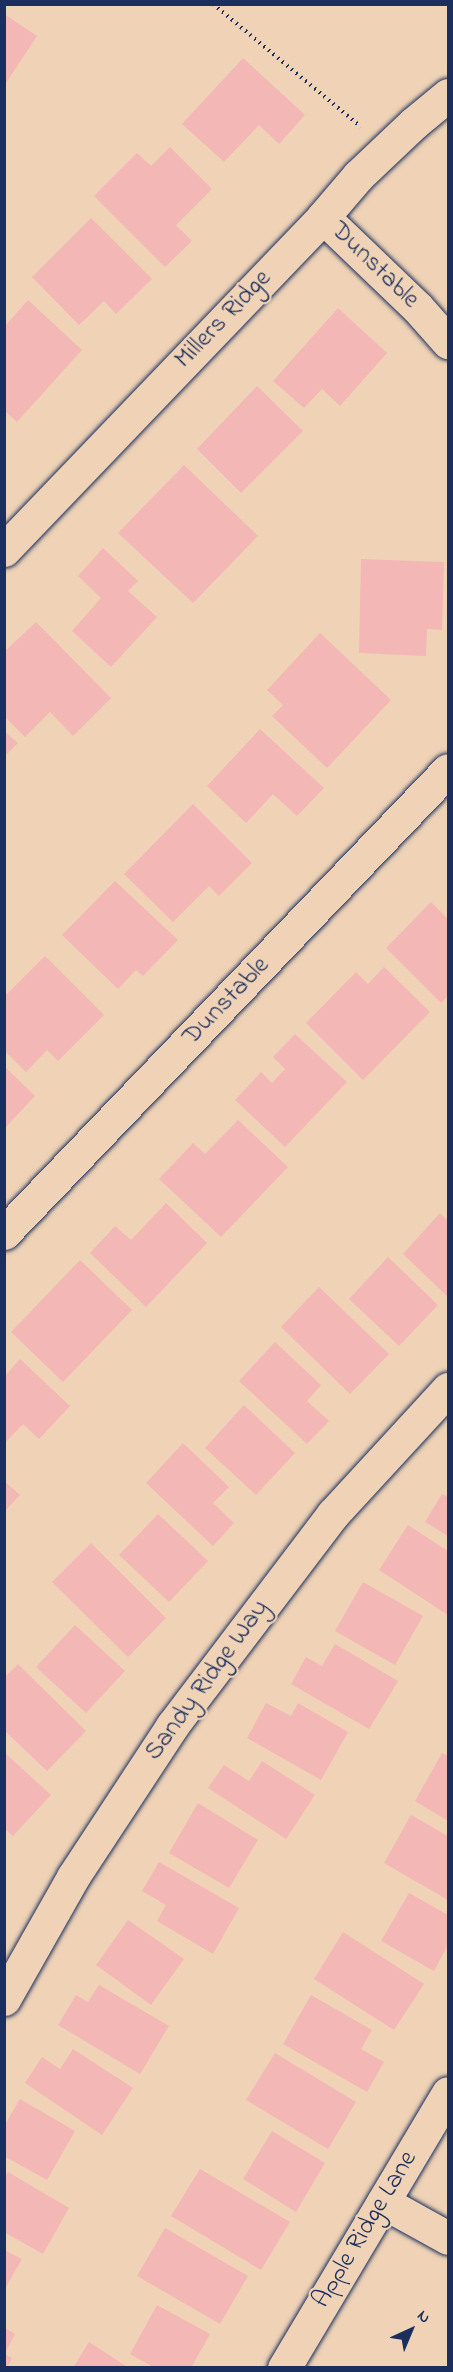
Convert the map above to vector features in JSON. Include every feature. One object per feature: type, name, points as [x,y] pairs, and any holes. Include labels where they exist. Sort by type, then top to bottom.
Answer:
[{"type":"street","name":"Millers Ridge","points":[[4,550],[386,149],[448,95]]},
{"type":"street","name":"Dunstable","points":[[323,217],[417,307],[448,342]]},
{"type":"street","name":"Dunstable","points":[[4,1233],[448,770]]},
{"type":"street","name":"Sandy Ridge Way","points":[[4,1999],[73,1877],[172,1726],[333,1514],[448,1389]]},
{"type":"street","name":"Apple Ridge Lane","points":[[284,2367],[448,2093]]},
{"type":"street","points":[[383,2202],[448,2238]]},
{"type":"path","points":[[213,4],[386,149]]},
{"type":"building","points":[[4,14],[37,36],[4,86]]},
{"type":"building","points":[[243,58],[305,115],[279,144],[259,125],[224,162],[182,124]]},
{"type":"building","points":[[170,147],[212,189],[176,225],[192,241],[165,267],[94,196],[137,153],[151,166]]},
{"type":"building","points":[[91,218],[152,279],[116,314],[104,301],[79,325],[32,277]]},
{"type":"building","points":[[28,300],[82,350],[17,422],[5,411],[5,326]]},
{"type":"building","points":[[338,308],[387,353],[340,406],[322,389],[304,408],[273,381]]},
{"type":"building","points":[[257,386],[303,431],[241,493],[197,449]]},
{"type":"building","points":[[184,465],[258,536],[193,603],[118,533]]},
{"type":"building","points":[[103,548],[138,581],[128,591],[157,617],[111,667],[72,631],[101,598],[78,576]]},
{"type":"building","points":[[361,559],[444,562],[442,630],[427,629],[426,656],[359,653]]},
{"type":"building","points":[[36,622],[111,698],[73,736],[50,712],[25,737],[4,716],[4,652]]},
{"type":"building","points":[[320,633],[391,700],[327,768],[272,716],[283,705],[267,690]]},
{"type":"building","points":[[260,729],[324,788],[297,816],[273,794],[246,823],[207,786]]},
{"type":"building","points":[[4,731],[18,743],[4,757]]},
{"type":"building","points":[[193,804],[252,863],[219,896],[209,886],[173,922],[124,874]]},
{"type":"building","points":[[115,881],[178,940],[143,976],[136,970],[118,989],[62,935]]},
{"type":"building","points":[[431,902],[448,919],[448,996],[441,1003],[386,948]]},
{"type":"building","points":[[45,956],[104,1015],[58,1061],[47,1050],[26,1072],[4,1050],[4,997]]},
{"type":"building","points":[[384,967],[430,1012],[363,1080],[306,1023],[356,972],[368,984]]},
{"type":"building","points":[[295,1034],[347,1082],[285,1147],[235,1100],[261,1072],[272,1083],[285,1069],[273,1057]]},
{"type":"building","points":[[4,1066],[35,1096],[4,1129]]},
{"type":"building","points":[[238,1120],[288,1167],[221,1237],[159,1179],[193,1143],[205,1154]]},
{"type":"building","points":[[166,1203],[207,1243],[146,1307],[90,1253],[115,1226],[131,1240]]},
{"type":"building","points":[[440,1213],[448,1221],[448,1297],[403,1254]]},
{"type":"building","points":[[388,1257],[438,1305],[399,1346],[349,1299]]},
{"type":"building","points":[[80,1260],[132,1310],[63,1382],[11,1332]]},
{"type":"building","points":[[319,1287],[389,1354],[350,1394],[281,1327]]},
{"type":"building","points":[[275,1342],[321,1385],[307,1401],[329,1421],[307,1444],[239,1381]]},
{"type":"building","points":[[20,1359],[70,1406],[39,1439],[23,1424],[4,1444],[4,1377]]},
{"type":"building","points":[[244,1405],[295,1453],[256,1495],[205,1448]]},
{"type":"building","points":[[183,1443],[229,1487],[213,1503],[234,1523],[213,1546],[146,1483]]},
{"type":"building","points":[[4,1481],[20,1495],[4,1512]]},
{"type":"building","points":[[442,1494],[448,1497],[448,1536],[425,1522]]},
{"type":"building","points":[[158,1514],[208,1561],[169,1602],[119,1555]]},
{"type":"building","points":[[408,1525],[448,1551],[448,1615],[379,1570]]},
{"type":"building","points":[[91,1543],[166,1618],[128,1657],[52,1582]]},
{"type":"building","points":[[363,1582],[423,1616],[395,1665],[335,1631]]},
{"type":"building","points":[[75,1625],[125,1671],[86,1713],[36,1667]]},
{"type":"building","points":[[335,1644],[398,1681],[369,1729],[291,1684],[306,1657],[322,1666]]},
{"type":"building","points":[[18,1664],[86,1731],[47,1771],[4,1730],[4,1678]]},
{"type":"building","points":[[266,1703],[291,1716],[298,1703],[348,1732],[321,1780],[247,1738]]},
{"type":"building","points":[[5,1753],[51,1795],[13,1836],[5,1829]]},
{"type":"building","points":[[442,1753],[448,1756],[448,1821],[415,1801]]},
{"type":"building","points":[[262,1761],[315,1795],[286,1839],[208,1788],[224,1765],[249,1781]]},
{"type":"building","points":[[198,1803],[258,1840],[229,1888],[169,1853]]},
{"type":"building","points":[[411,1815],[448,1836],[448,1900],[384,1863]]},
{"type":"building","points":[[159,1862],[239,1908],[213,1954],[157,1921],[166,1905],[142,1891]]},
{"type":"building","points":[[409,1893],[448,1915],[448,1945],[434,1971],[381,1941]]},
{"type":"building","points":[[128,1920],[184,1959],[151,2005],[96,1965]]},
{"type":"building","points":[[343,1932],[424,1984],[394,2030],[314,1979]]},
{"type":"building","points":[[99,1985],[169,2026],[140,2074],[58,2025],[76,1995],[88,2002]]},
{"type":"building","points":[[311,1995],[372,2030],[361,2049],[384,2062],[367,2092],[283,2044]]},
{"type":"building","points":[[73,2049],[133,2088],[102,2135],[25,2083],[42,2057],[60,2069]]},
{"type":"building","points":[[275,2053],[356,2102],[328,2149],[246,2100]]},
{"type":"building","points":[[20,2099],[75,2131],[47,2180],[4,2156],[4,2126]]},
{"type":"building","points":[[272,2131],[325,2163],[296,2212],[243,2179]]},
{"type":"building","points":[[200,2169],[290,2222],[261,2270],[171,2216]]},
{"type":"building","points":[[8,2172],[69,2208],[43,2254],[4,2232],[4,2178]]},
{"type":"building","points":[[165,2228],[248,2276],[220,2324],[137,2276]]},
{"type":"building","points":[[4,2250],[22,2259],[4,2290]]},
{"type":"building","points":[[157,2305],[210,2334],[191,2368],[155,2368],[130,2354]]},
{"type":"building","points":[[5,2328],[15,2334],[5,2353]]},
{"type":"building","points":[[89,2342],[129,2368],[73,2368]]},
{"type":"building","points":[[4,2354],[12,2358],[7,2368],[4,2368]]}]
